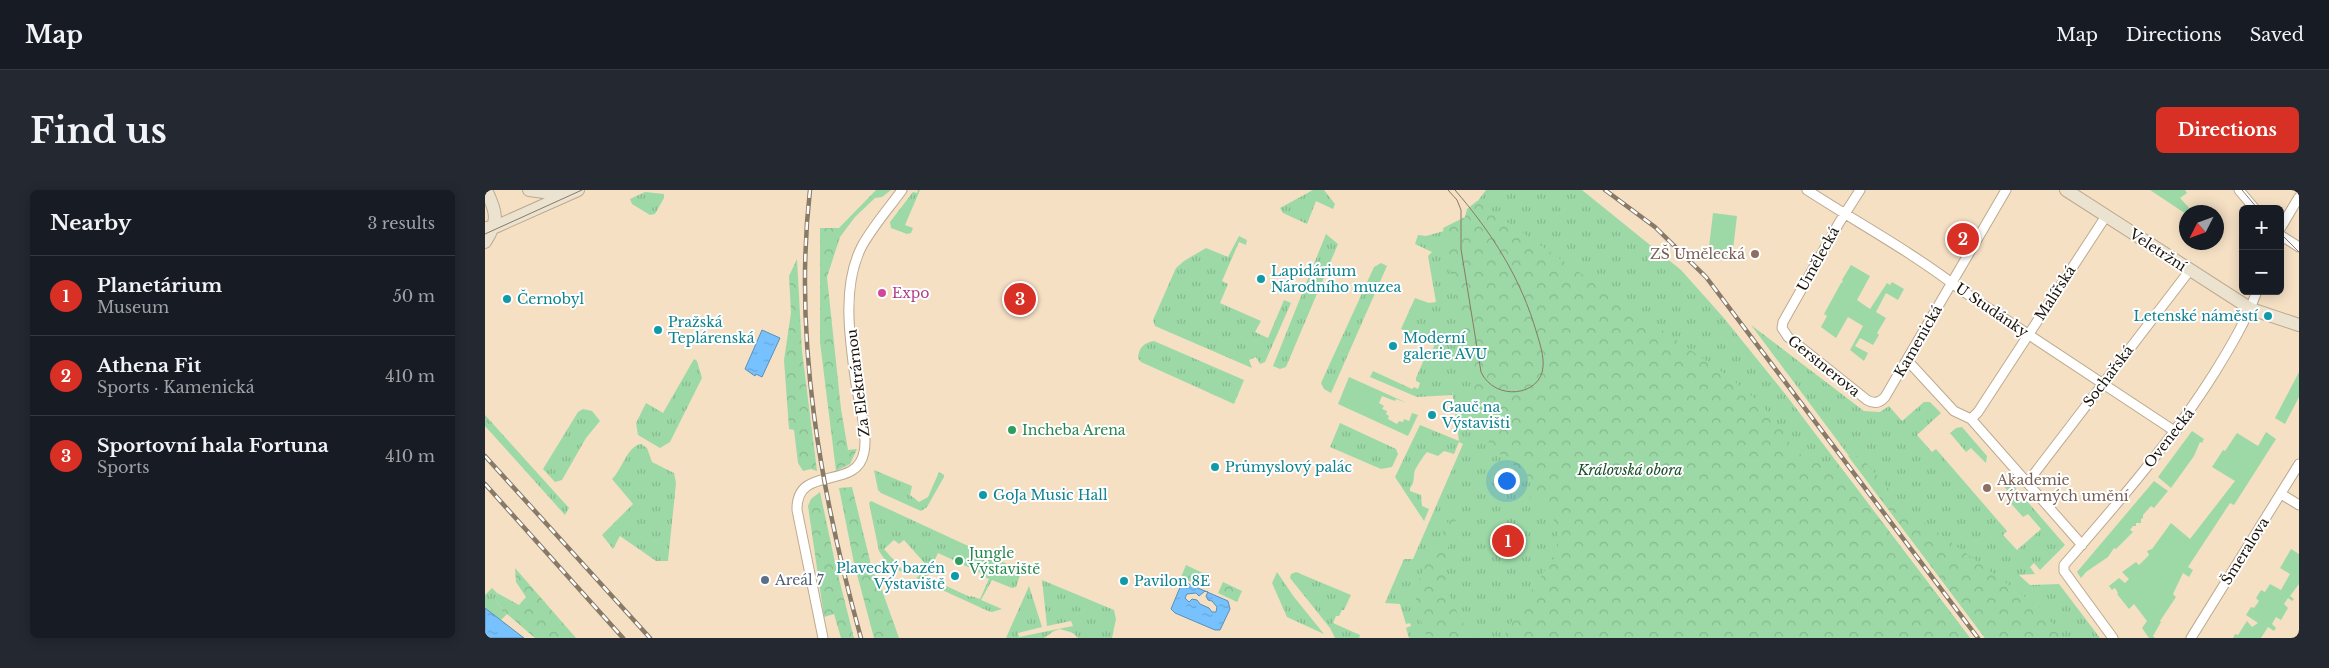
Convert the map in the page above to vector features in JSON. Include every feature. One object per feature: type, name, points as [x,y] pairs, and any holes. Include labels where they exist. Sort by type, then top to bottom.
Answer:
[{"type":"main road","points":[[485,242],[495,212],[486,190]]},
{"type":"main road","points":[[529,190],[571,192]]},
{"type":"main road","name":"Veletržní","points":[[2066,190],[2251,309]]},
{"type":"main road","points":[[490,227],[571,192]]},
{"type":"main road","points":[[485,209],[490,227]]},
{"type":"main road","points":[[2251,309],[2299,325]]},
{"type":"street","name":"Za Elektrárnou","points":[[823,638],[797,505],[806,486],[854,470],[862,461],[865,444],[854,369],[850,295],[853,272],[862,247],[902,190]]},
{"type":"street","name":"U Studánky","points":[[1807,190],[1952,283],[2176,432]]},
{"type":"street","name":"Umělecká","points":[[1783,331],[1783,322],[1839,223],[1860,190]]},
{"type":"street","name":"Kamenická","points":[[1867,400],[1874,403],[1882,400],[2006,190]]},
{"type":"street","points":[[2239,190],[2252,205]]},
{"type":"street","points":[[2284,222],[2299,197]]},
{"type":"street","name":"Malířská","points":[[1971,419],[1978,412],[2105,216]]},
{"type":"street","points":[[2284,238],[2299,247]]},
{"type":"street","name":"Sochařská","points":[[2027,483],[2190,270]]},
{"type":"street","name":"Ovenecká","points":[[2113,638],[2064,571],[2063,565],[2176,432],[2243,326],[2256,295]]},
{"type":"street","name":"Gerstnerova","points":[[1783,331],[1867,400]]},
{"type":"street","points":[[1907,360],[1954,411],[1971,419],[2082,544]]},
{"type":"street","name":"Šmeralova","points":[[2191,638],[2299,464]]},
{"type":"street","points":[[2281,494],[2299,505]]},
{"type":"green space","points":[[876,190],[891,190],[882,197],[875,198],[855,217],[840,237],[827,277],[841,409],[848,450],[857,449],[850,464],[836,471],[820,342],[820,228],[839,228]]},
{"type":"green space","points":[[920,190],[905,225],[913,228],[911,233],[907,234],[891,228],[890,222],[913,192],[917,193]]},
{"type":"green space","points":[[1313,190],[1324,190],[1335,204],[1333,209],[1316,201],[1307,224],[1283,213],[1280,208]]},
{"type":"green space","name":"Královská obora","points":[[1486,190],[1582,190],[1681,270],[1723,317],[1786,395],[1970,638],[1409,638],[1406,628],[1411,626],[1410,623],[1406,624],[1400,604],[1385,603],[1404,559],[1413,559],[1463,444],[1459,442],[1454,454],[1444,451],[1438,456],[1427,452],[1415,470],[1410,491],[1421,495],[1422,506],[1429,509],[1424,521],[1395,477],[1420,425],[1459,441],[1452,391],[1452,395],[1417,397],[1370,377],[1373,371],[1412,389],[1414,387],[1418,389],[1420,383],[1416,381],[1416,378],[1425,357],[1429,359],[1435,344],[1401,329],[1415,298],[1429,303],[1436,302],[1428,256],[1432,252],[1415,244],[1418,235],[1426,236],[1458,227]]},
{"type":"green space","points":[[2150,190],[2185,190],[2187,193],[2180,198],[2186,205],[2179,205],[2179,209]]},
{"type":"green space","points":[[645,192],[664,194],[664,198],[655,214],[650,215],[632,204],[630,199]]},
{"type":"green space","name":"Královská obora","points":[[1477,201],[1728,376],[1758,401],[1785,433],[1792,449],[1811,461],[1821,463],[1835,460],[1970,638],[1496,638],[1505,634],[1508,628],[1510,629],[1512,625],[1510,624],[1551,561],[1555,558],[1558,537],[1553,517],[1541,504],[1529,497],[1534,490],[1529,477],[1490,446],[1477,408],[1443,228],[1465,217],[1467,209]]},
{"type":"green space","points":[[1713,213],[1737,216],[1732,258],[1708,256]]},
{"type":"green space","points":[[1326,234],[1338,244],[1286,367],[1280,369],[1273,366]]},
{"type":"green space","points":[[1239,236],[1247,240],[1246,245],[1239,242],[1222,281],[1228,284],[1220,303],[1261,321],[1255,332],[1268,338],[1284,300],[1291,303],[1265,362],[1260,364],[1256,357],[1249,360],[1252,368],[1155,326],[1153,320],[1176,268],[1206,248],[1228,257]]},
{"type":"green space","points":[[797,259],[802,351],[817,471],[811,469],[803,471],[798,463],[794,430],[789,429],[784,360],[791,313],[789,276]]},
{"type":"green space","points":[[1381,263],[1387,266],[1331,393],[1324,389],[1321,383],[1374,267]]},
{"type":"green space","points":[[1851,265],[1870,276],[1857,300],[1870,309],[1887,283],[1890,285],[1892,282],[1904,289],[1898,300],[1886,293],[1876,312],[1886,318],[1877,333],[1879,335],[1873,345],[1860,338],[1855,346],[1868,353],[1864,361],[1850,350],[1863,326],[1848,317],[1836,338],[1821,327],[1827,316],[1824,314]]},
{"type":"green space","points":[[1751,325],[1864,411],[1880,412],[1889,406],[1902,421],[1924,402],[1930,402],[1941,413],[1917,435],[1932,452],[1936,449],[2007,531],[2003,535],[2017,550],[2041,529],[2028,514],[2023,517],[2007,499],[2011,495],[1998,479],[2001,476],[2007,478],[2065,545],[2040,570],[2034,563],[2030,567],[2035,574],[2019,575],[2030,585],[2059,584],[2100,638],[1985,638]]},
{"type":"green space","points":[[1154,341],[1244,380],[1234,404],[1141,362],[1138,358],[1141,348],[1145,344]]},
{"type":"green space","points":[[694,359],[697,361],[702,378],[670,442],[660,448],[638,435],[636,423],[646,403],[663,413]]},
{"type":"green space","points":[[2299,372],[2299,397],[2285,424],[2275,418]]},
{"type":"green space","points":[[1349,377],[1407,403],[1382,396],[1379,403],[1384,406],[1382,409],[1387,411],[1388,419],[1397,424],[1399,421],[1403,422],[1404,419],[1409,421],[1412,413],[1418,415],[1408,436],[1338,404]]},
{"type":"green space","points":[[583,409],[592,411],[600,421],[586,438],[562,480],[555,482],[543,469],[578,412]]},
{"type":"green space","points":[[485,415],[569,508],[565,515],[485,426]]},
{"type":"green space","points":[[1340,423],[1396,449],[1398,454],[1392,467],[1381,469],[1330,447]]},
{"type":"green space","points":[[1962,427],[1987,456],[1986,463],[1971,448],[1966,452],[1950,433],[1956,428]]},
{"type":"green space","points":[[2192,431],[2204,439],[2202,443],[2200,442],[2194,456],[2171,488],[2158,477]]},
{"type":"green space","points":[[2266,432],[2276,439],[2234,505],[2230,503],[2188,567],[2193,570],[2189,577],[2183,573],[2173,594],[2176,597],[2160,621],[2153,636],[2155,638],[2149,638],[2142,628],[2147,621],[2134,604],[2129,609],[2117,594],[2115,588],[2112,590],[2109,586],[2119,578],[2125,583],[2129,579],[2122,572],[2136,562],[2139,565],[2149,555],[2147,551],[2152,549],[2171,523],[2190,539],[2235,481],[2212,467],[2223,450],[2225,451],[2237,433],[2258,446]]},
{"type":"green space","points":[[641,444],[647,448],[652,462],[674,473],[676,483],[668,561],[656,561],[620,536],[613,549],[602,535],[633,504],[612,479],[632,449]]},
{"type":"green space","points":[[1848,456],[1861,457],[1906,509],[2040,608],[2064,638],[1985,638]]},
{"type":"green space","points":[[874,470],[912,486],[910,495],[919,502],[928,497],[939,472],[944,477],[927,507],[921,511],[881,493],[878,490]]},
{"type":"green space","points":[[2154,481],[2168,491],[2154,508],[2151,506],[2143,515],[2141,523],[2136,523],[2136,526],[2133,526],[2130,530],[2133,532],[2116,549],[2114,548],[2108,557],[2086,572],[2081,578],[2077,572]]},
{"type":"green space","points":[[852,487],[873,573],[878,579],[899,638],[874,638],[854,563],[839,488]]},
{"type":"green space","points":[[820,492],[854,638],[841,638],[834,614],[824,617],[808,506],[811,499]]},
{"type":"green space","points":[[871,501],[1018,569],[1020,575],[1016,587],[1012,588],[992,580],[981,600],[1002,609],[992,612],[988,611],[916,578],[929,568],[904,540],[899,544],[894,540],[884,549],[905,573],[889,566],[879,551],[869,503]],"holes":[[[938,553],[981,573],[981,575],[989,579],[980,599],[970,597],[927,577]]]},
{"type":"green space","points":[[1452,515],[1458,526],[1446,552],[1446,579],[1444,582],[1461,620],[1471,633],[1478,638],[1427,638],[1418,610],[1416,600],[1419,580]]},
{"type":"green space","points":[[2291,549],[2299,554],[2299,584],[2290,596],[2294,599],[2292,601],[2288,598],[2284,604],[2288,608],[2281,620],[2276,617],[2272,624],[2276,628],[2274,631],[2268,627],[2261,638],[2233,638],[2235,634],[2238,635],[2247,621],[2252,627],[2258,623],[2246,615],[2251,607],[2254,608],[2259,601],[2256,598],[2261,590],[2265,592],[2270,584],[2281,590],[2290,574],[2280,568]]},
{"type":"green space","points":[[1186,565],[1205,574],[1200,586],[1181,577]]},
{"type":"green space","points":[[515,568],[576,638],[535,638],[507,614],[495,600],[497,593],[519,605],[526,597],[516,582]]},
{"type":"green space","points":[[1277,572],[1294,597],[1324,634],[1287,617],[1272,583]]},
{"type":"green space","points":[[1296,572],[1351,595],[1344,610],[1342,610],[1339,616],[1336,616],[1333,623],[1360,635],[1359,638],[1335,638],[1330,628],[1290,578],[1291,574]]},
{"type":"green space","points":[[1042,580],[1114,610],[1116,619],[1112,638],[1078,638],[1073,633],[1060,629],[1044,638],[1006,638],[1029,586],[1042,627],[1018,633],[1019,637],[1073,626],[1071,621],[1047,626]]},
{"type":"green space","points":[[1223,582],[1242,591],[1237,602],[1218,593]]},
{"type":"green space","points":[[492,588],[497,593],[495,600],[507,614],[501,620],[485,608],[485,595]]},
{"type":"water","points":[[762,330],[780,338],[762,377],[756,374],[755,376],[745,369]]},
{"type":"water","points":[[1184,582],[1205,591],[1199,596],[1196,593],[1187,594],[1185,598],[1189,602],[1192,599],[1197,600],[1212,612],[1216,612],[1217,607],[1212,601],[1208,600],[1206,596],[1208,592],[1228,601],[1230,609],[1220,630],[1215,630],[1175,613],[1171,609]]},
{"type":"water","points":[[485,608],[524,638],[485,638]]},
{"type":"tram line","points":[[485,234],[582,190]]},
{"type":"tram line","points":[[1448,190],[1457,200],[1461,210],[1461,249],[1481,372],[1488,382],[1496,388],[1517,392],[1534,384],[1540,377],[1543,367],[1541,350],[1530,313],[1523,294],[1504,257],[1481,223],[1455,190]]},
{"type":"tram line","points":[[2242,190],[2255,205]]},
{"type":"tram line","points":[[2284,237],[2299,252]]},
{"type":"railway","points":[[810,190],[806,246],[805,303],[814,416],[834,528],[861,638]]},
{"type":"railway","points":[[1605,190],[1655,227],[1706,277],[1978,638]]},
{"type":"railway","points":[[485,456],[650,638]]},
{"type":"railway","points":[[485,484],[623,638]]},
{"type":"place","name":"Athena Fit","points":[[1963,239]]},
{"type":"place","name":"ZŠ Umělecká","points":[[1755,254]]},
{"type":"place","name":"Lapidárium Národního muzea","points":[[1261,279]]},
{"type":"place","name":"Expo","points":[[882,293]]},
{"type":"place","name":"Černobyl","points":[[507,299]]},
{"type":"place","name":"Sportovní hala Fortuna","points":[[1020,299]]},
{"type":"place","name":"Letenské náměstí","points":[[2268,316]]},
{"type":"place","name":"Pražská Teplárenská","points":[[658,330]]},
{"type":"place","name":"Moderní galerie AVU","points":[[1393,346]]},
{"type":"place","name":"Gauč na Výstavišti","points":[[1432,415]]},
{"type":"place","name":"Incheba Arena","points":[[1012,430]]},
{"type":"place","name":"Průmyslový palác","points":[[1215,467]]},
{"type":"place","name":"Akademie výtvarných umění","points":[[1987,488]]},
{"type":"place","name":"GoJa Music Hall","points":[[983,495]]},
{"type":"place","name":"Planetárium","points":[[1508,541]]},
{"type":"place","name":"Jungle Výstaviště","points":[[959,561]]},
{"type":"place","name":"Plavecký bazén Výstaviště","points":[[955,576]]},
{"type":"place","name":"Areál 7","points":[[765,580]]},
{"type":"place","name":"Pavilon 8E","points":[[1124,581]]}]
